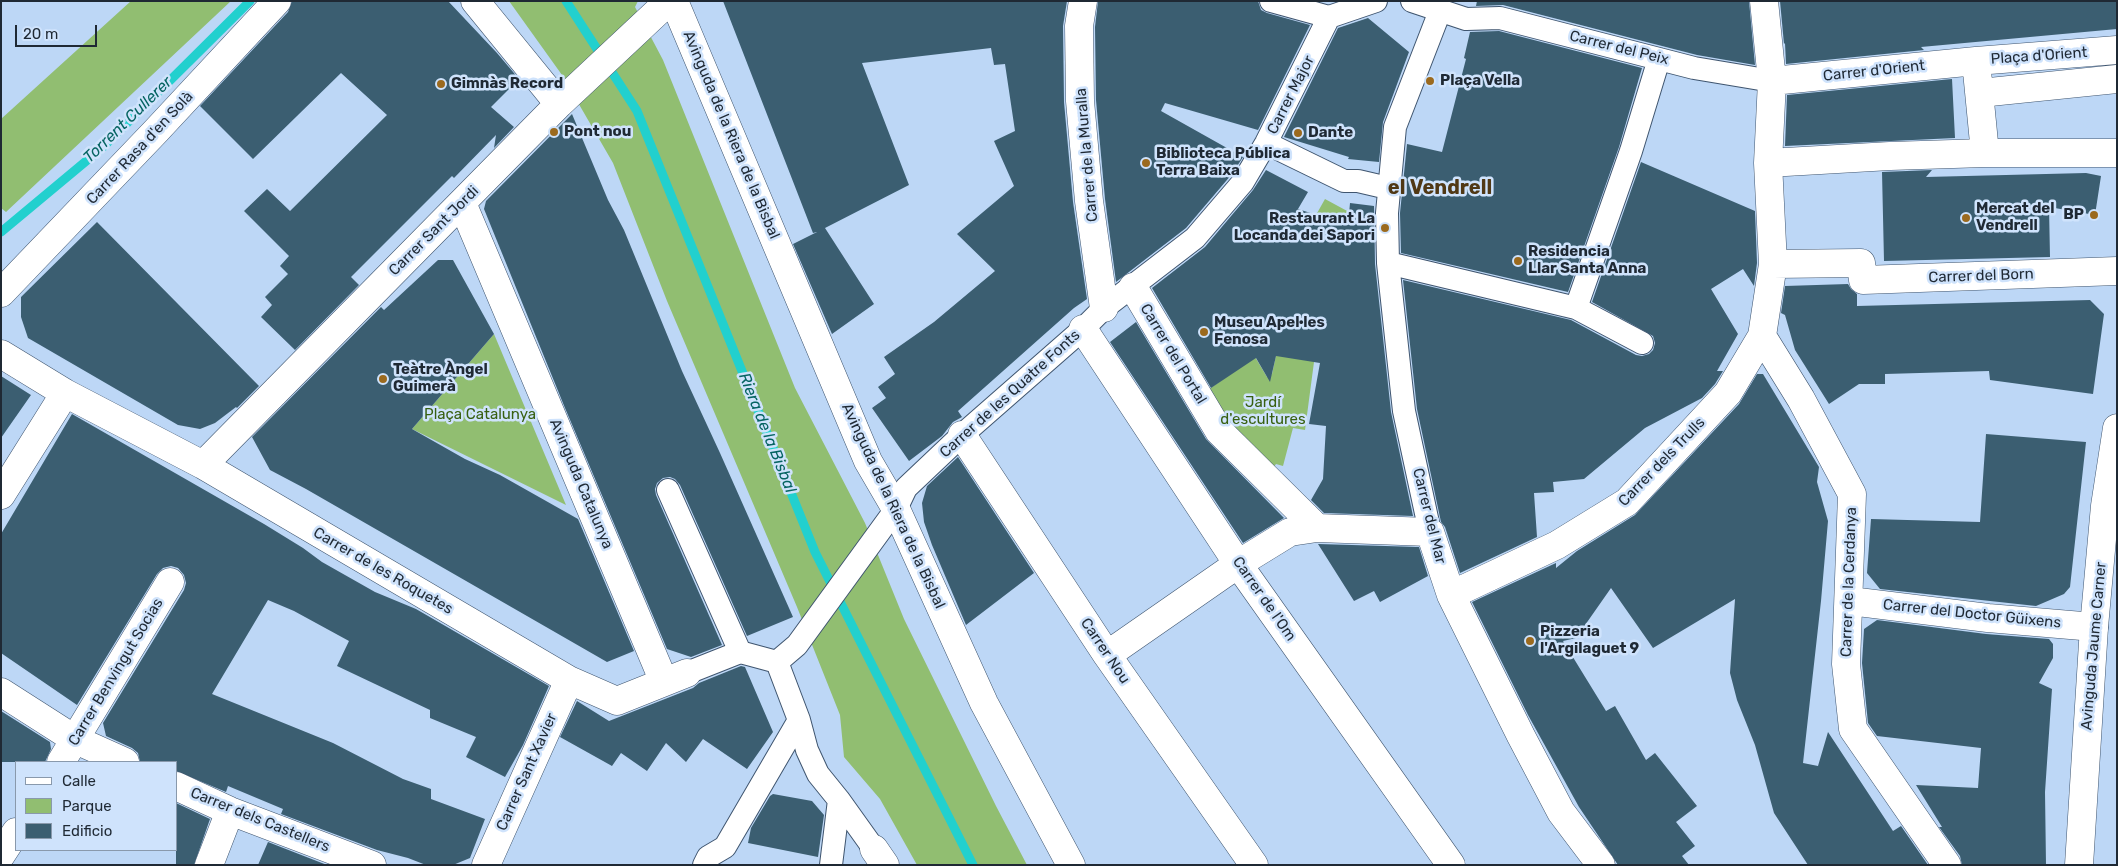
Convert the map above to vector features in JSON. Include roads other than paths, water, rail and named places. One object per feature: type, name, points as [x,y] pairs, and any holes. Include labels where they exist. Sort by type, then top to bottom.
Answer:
[{"type":"street","name":"Carrer Rasa d'en Solà","points":[[1,292],[156,131],[277,1]]},
{"type":"street","points":[[475,1],[565,98]]},
{"type":"street","name":"Avinguda de la Riera de la Bisbal","points":[[674,1],[890,517],[984,702],[1071,865]]},
{"type":"street","name":"Carrer de la Muralla","points":[[1083,1],[1079,26],[1080,101],[1090,201],[1104,308]]},
{"type":"street","points":[[1271,1],[1337,15],[1376,1]]},
{"type":"street","points":[[1412,1],[1440,11]]},
{"type":"street","points":[[1762,336],[1773,264],[1768,163],[1772,81],[1764,1]]},
{"type":"street","name":"Carrer Sant Jordi","points":[[203,465],[565,98],[660,10]]},
{"type":"street","name":"Carrer del Peix","points":[[1440,11],[1466,18],[1500,18],[1694,68],[1772,81]]},
{"type":"street","name":"Carrer del Mar","points":[[1440,11],[1395,127],[1388,188],[1388,262],[1404,411],[1430,532],[1451,595],[1561,812],[1601,865]]},
{"type":"street","name":"Carrer Major","points":[[1133,288],[1195,238],[1243,182],[1337,15]]},
{"type":"street","name":"Plaça d'Orient","points":[[1985,153],[1976,61],[2117,50]]},
{"type":"street","points":[[1576,308],[1628,159],[1658,59]]},
{"type":"street","name":"Carrer d'Orient","points":[[1772,81],[1976,61]]},
{"type":"street","points":[[1980,93],[2117,80]]},
{"type":"street","points":[[1266,144],[1351,181],[1388,188]]},
{"type":"street","points":[[1768,163],[1985,153],[2117,153]]},
{"type":"street","name":"Avinguda Catalunya","points":[[462,203],[676,677]]},
{"type":"street","points":[[1388,262],[1576,308],[1642,343]]},
{"type":"street","name":"Carrer del Born","points":[[1773,264],[1862,263],[1862,280],[2117,272]]},
{"type":"street","name":"Carrer de les Quatre Fonts","points":[[777,662],[797,645],[890,517],[906,488],[962,435],[1083,329],[1104,308],[1133,288]]},
{"type":"street","name":"Carrer del Portal","points":[[1133,288],[1219,431],[1317,528]]},
{"type":"street","name":"Carrer de l'Om","points":[[1083,329],[1238,564],[1451,865]]},
{"type":"street","name":"Carrer dels Trulls","points":[[1451,595],[1557,545],[1627,502],[1728,393],[1762,336]]},
{"type":"street","name":"Carrer de la Cerdanya","points":[[1762,336],[1801,399],[1852,494],[1850,601],[1846,664],[1853,730],[1947,865]]},
{"type":"street","name":"Carrer de les Roquetes","points":[[1,354],[65,393],[203,465],[569,680],[617,701],[740,652]]},
{"type":"street","points":[[1,495],[65,393]]},
{"type":"street","name":"Avinguda Jaume Carner","points":[[2079,865],[2094,627],[2105,506],[2117,428]]},
{"type":"street","name":"Carrer Nou","points":[[962,435],[1107,655],[1254,865]]},
{"type":"street","points":[[668,490],[740,652],[777,662],[799,720],[807,750],[818,774],[839,800],[879,857]]},
{"type":"street","points":[[1107,655],[1238,564],[1290,532],[1317,528],[1430,532]]},
{"type":"street","name":"Carrer Benvingut Socias","points":[[62,761],[170,582]]},
{"type":"street","name":"Carrer del Doctor Güixens","points":[[1850,601],[1988,618],[2094,627]]},
{"type":"street","name":"Carrer Sant Xavier","points":[[486,865],[569,680]]},
{"type":"street","points":[[1,692],[76,740],[123,761]]},
{"type":"street","points":[[704,865],[708,857],[726,847],[799,720]]},
{"type":"street","name":"Carrer dels Castellers","points":[[178,787],[230,811],[372,865]]},
{"type":"street","points":[[831,865],[839,800]]},
{"type":"street","points":[[209,865],[230,811]]},
{"type":"street","points":[[1,855],[15,834]]},
{"type":"waterway","name":"Torrent Cullerer","points":[[1,232],[103,147],[250,1]]},
{"type":"waterway","name":"Riera de la Bisbal","points":[[566,1],[637,111],[815,552],[973,865]]},
{"type":"place","name":"Plaça Vella","points":[[1430,81]]},
{"type":"place","name":"Gimnàs Record","points":[[441,84]]},
{"type":"place","name":"Pont nou","points":[[554,132]]},
{"type":"place","name":"Dante","points":[[1298,133]]},
{"type":"place","name":"Biblioteca Pública Terra Baixa","points":[[1146,163]]},
{"type":"place","name":"BP","points":[[2094,215]]},
{"type":"place","name":"Mercat del Vendrell","points":[[1966,218]]},
{"type":"place","name":"Restaurant La Locanda dei Sapori","points":[[1385,228]]},
{"type":"place","name":"Residencia Llar Santa Anna","points":[[1518,261]]},
{"type":"place","name":"Museu Apel·les Fenosa","points":[[1204,332]]},
{"type":"place","name":"Teàtre Àngel Guimerà","points":[[383,379]]},
{"type":"place","name":"Pizzeria l'Argilaguet 9","points":[[1530,641]]},
{"type":"district","name":"el Vendrell","points":[[1440,188]]},
{"type":"park label","name":"Jardí d'escultures","points":[[1263,412]]},
{"type":"park label","name":"Plaça Catalunya","points":[[480,415]]}]
